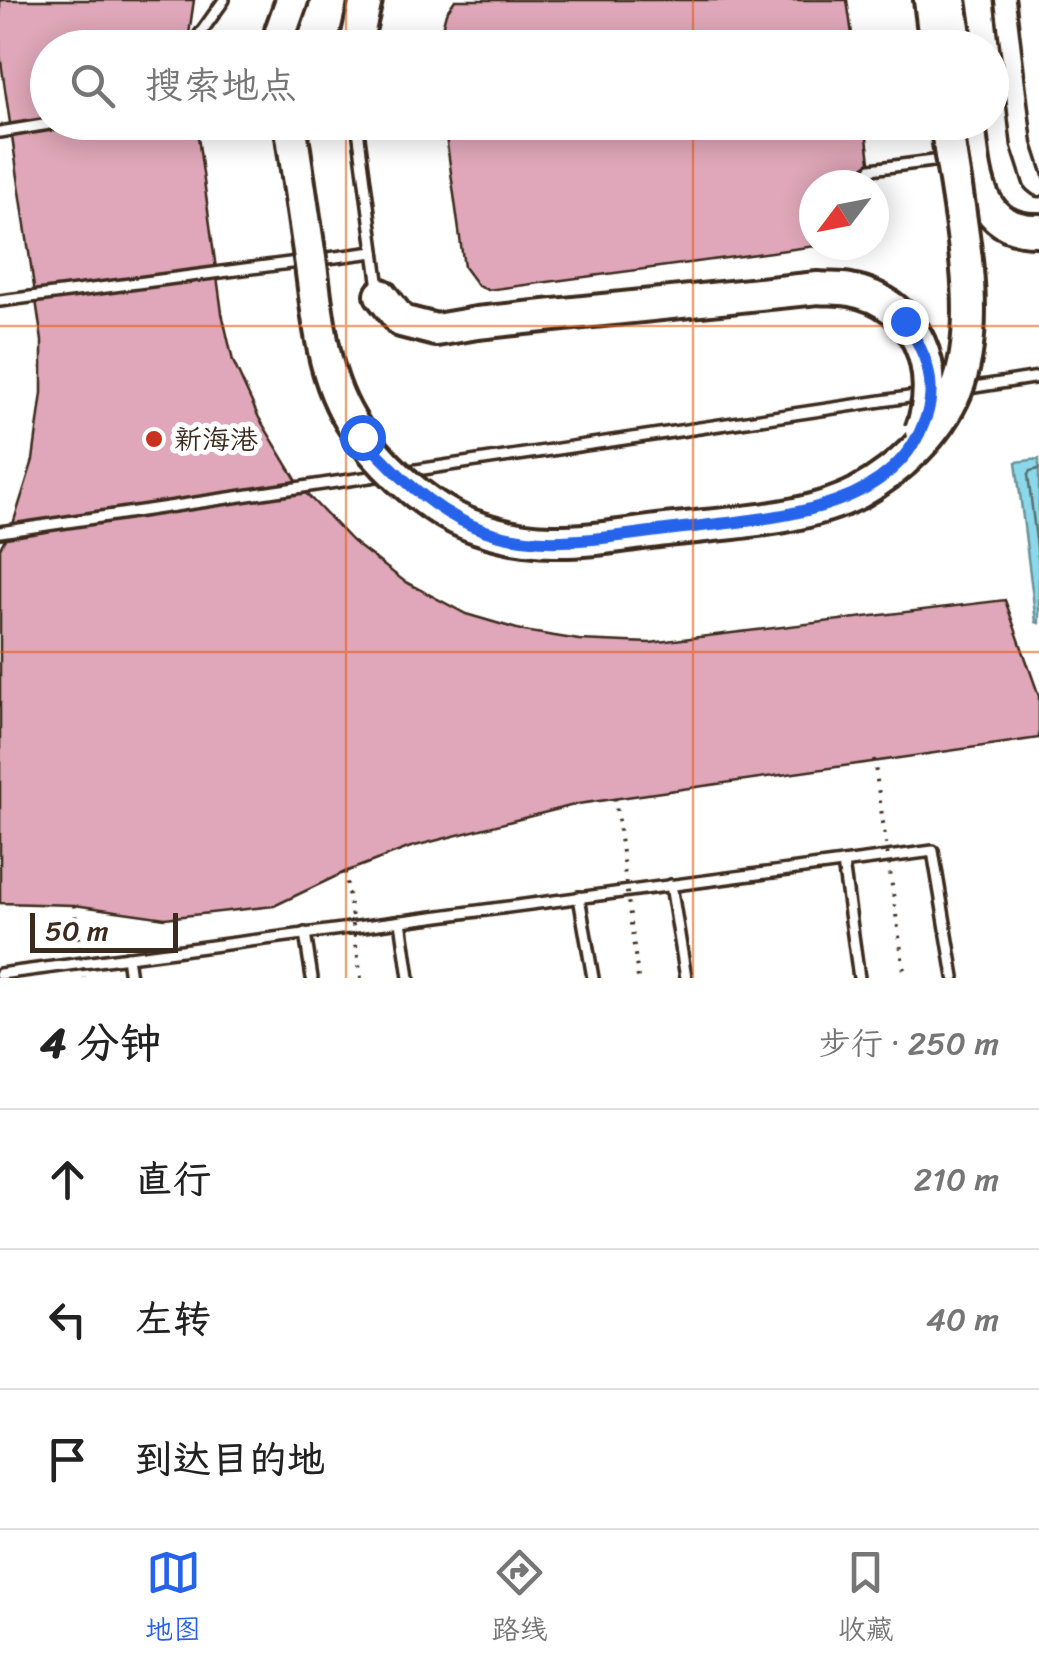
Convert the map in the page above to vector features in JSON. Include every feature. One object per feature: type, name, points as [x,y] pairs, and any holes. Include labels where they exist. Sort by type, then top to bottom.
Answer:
[{"type":"main road","points":[[282,30],[292,0]]},
{"type":"main road","points":[[357,30],[366,0]]},
{"type":"main road","points":[[930,0],[934,30]]},
{"type":"main road","points":[[950,0],[955,30]]},
{"type":"main road","points":[[293,140],[324,360],[340,402],[362,437],[433,504],[474,527],[516,538],[555,542],[766,518],[820,506],[856,494],[889,472],[936,426],[955,394],[966,362],[970,319],[948,140]]},
{"type":"main road","points":[[971,140],[977,182],[988,209],[1010,226],[1039,230]]},
{"type":"main road","points":[[380,296],[401,321],[436,330],[818,288],[850,290],[880,300],[905,321],[923,348],[931,378],[930,409],[919,437],[889,472]]},
{"type":"street","points":[[1005,0],[1009,30]]},
{"type":"street","points":[[1009,34],[1022,145],[1034,182],[1039,186]]},
{"type":"lane","points":[[203,30],[224,0]]},
{"type":"lane","points":[[0,132],[30,127]]},
{"type":"lane","points":[[359,140],[380,296]]},
{"type":"lane","points":[[871,169],[951,159]]},
{"type":"lane","points":[[0,301],[374,252]]},
{"type":"lane","points":[[0,532],[1039,377]]},
{"type":"lane","points":[[0,974],[38,973],[127,957],[933,851],[954,976]]},
{"type":"lane","points":[[843,863],[860,978]]},
{"type":"lane","points":[[671,886],[686,978]]},
{"type":"lane","points":[[579,898],[593,978]]},
{"type":"lane","points":[[400,921],[409,978]]},
{"type":"lane","points":[[305,933],[312,978]]},
{"type":"lane","points":[[127,957],[130,978]]},
{"type":"path","points":[[874,759],[905,978]]},
{"type":"path","points":[[615,798],[638,978]]},
{"type":"path","points":[[345,872],[361,978]]},
{"type":"path","points":[[74,905],[84,978]]},
{"type":"water","points":[[1039,459],[1039,623],[1016,462]]},
{"type":"building","name":"新海港","points":[[0,0],[194,0],[190,30],[30,30],[30,140],[198,140],[222,313],[233,361],[259,418],[301,488],[352,541],[404,581],[466,614],[524,631],[579,640],[650,643],[1005,600],[1039,696],[1039,738],[578,804],[411,847],[345,872],[274,906],[165,918],[74,905],[0,903],[0,548],[13,524],[33,460],[42,393],[42,341],[0,55]]},
{"type":"building","points":[[455,0],[847,0],[851,30],[442,30]]},
{"type":"building","points":[[446,140],[867,140],[871,170],[799,170],[799,248],[488,290],[478,286],[464,267]]},
{"type":"place","name":"新海港","points":[[154,439]]},
{"type":"route","points":[[362,437],[433,504],[474,527],[516,538],[555,542],[766,518],[856,494],[889,472],[919,437],[930,409],[931,378],[923,348],[905,321]]}]
